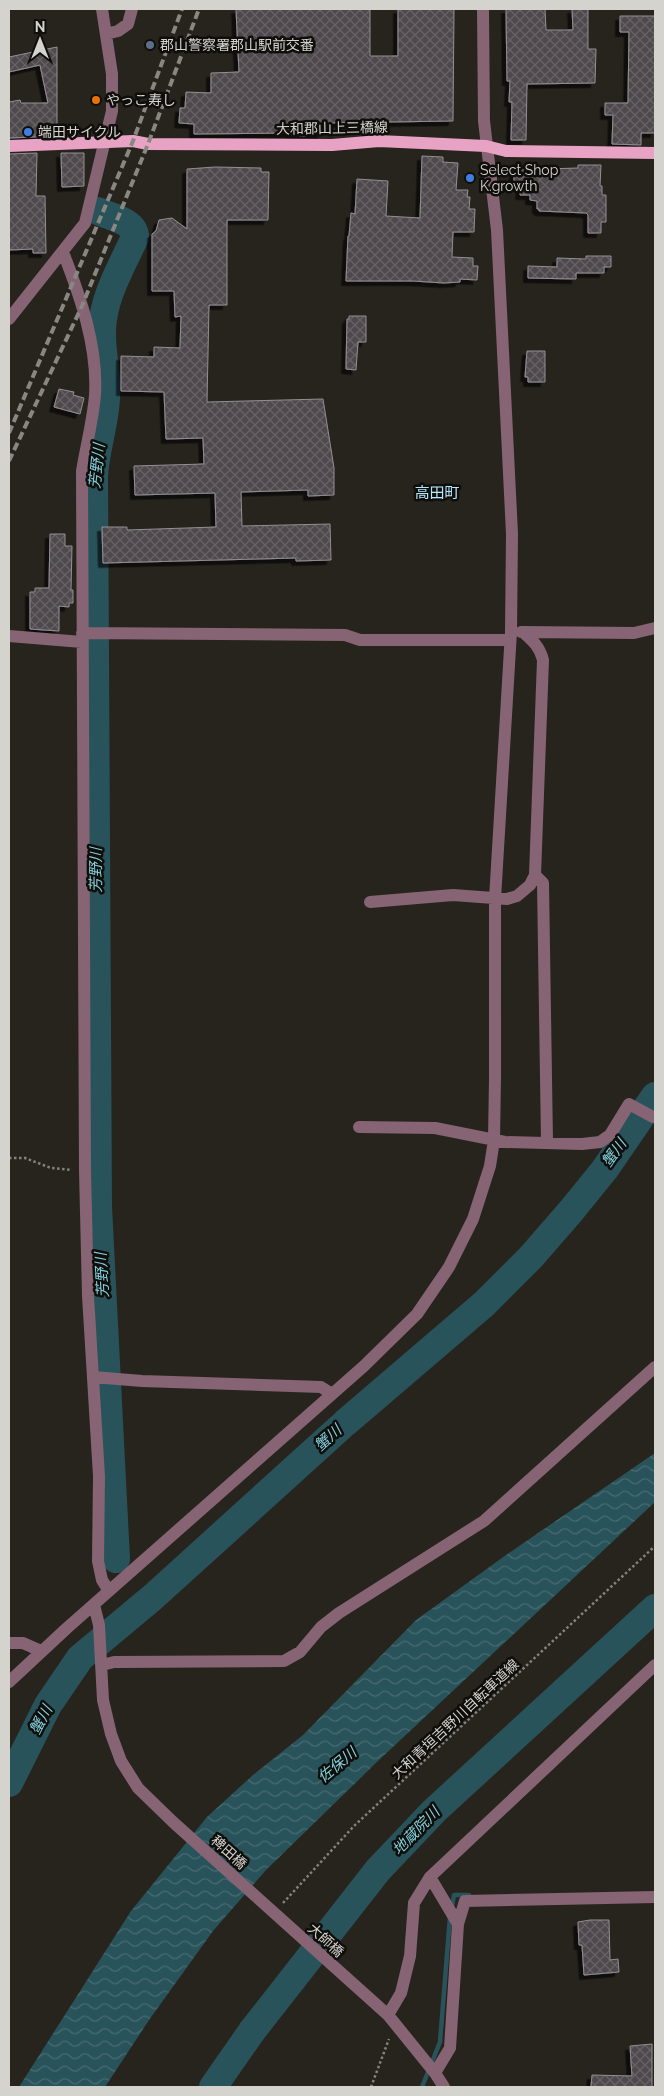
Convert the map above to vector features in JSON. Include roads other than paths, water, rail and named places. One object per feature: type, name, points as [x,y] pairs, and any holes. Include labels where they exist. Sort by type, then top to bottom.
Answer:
[{"type":"main road","name":"大和郡山上三橋線","points":[[9,146],[105,141],[133,141],[148,144],[332,145],[379,141],[486,146],[506,151],[655,153]]},
{"type":"street","points":[[9,319],[64,252],[85,223],[112,111],[113,94],[102,9]]},
{"type":"street","points":[[106,34],[118,31],[128,24],[132,9]]},
{"type":"street","points":[[9,1682],[41,1651],[364,1366],[417,1314],[449,1267],[473,1219],[490,1166],[494,1140],[495,899],[515,635],[497,230],[492,176],[486,146],[483,9]]},
{"type":"street","points":[[64,252],[82,306],[94,358],[95,395],[82,471],[85,1171],[88,1296],[100,1476],[98,1561],[102,1580],[109,1591]]},
{"type":"street","points":[[9,636],[82,638],[103,634],[346,635],[360,640],[515,635],[634,634],[655,628]]},
{"type":"street","points":[[370,902],[453,895],[507,899],[517,896],[530,885],[535,875],[543,660],[541,651],[535,642],[515,635]]},
{"type":"street","points":[[535,875],[543,883],[547,1142]]},
{"type":"street","points":[[359,1127],[435,1128],[505,1142],[582,1144],[600,1142],[610,1136],[629,1104],[653,1117]]},
{"type":"street","points":[[102,1663],[284,1661],[300,1652],[321,1626],[484,1522],[655,1367]]},
{"type":"street","points":[[93,1377],[321,1387],[332,1394]]},
{"type":"street","name":"稗田橋","points":[[94,1605],[99,1625],[103,1700],[111,1734],[121,1761],[138,1788],[287,1925]]},
{"type":"street","points":[[9,1643],[23,1643],[41,1651]]},
{"type":"street","points":[[391,2020],[401,1993],[410,1956],[414,1903],[430,1877],[655,1666]]},
{"type":"street","points":[[430,1877],[458,1924]]},
{"type":"street","points":[[435,2073],[450,2048],[458,1924],[465,1901],[655,1897]]},
{"type":"street","name":"大師橋","points":[[287,1925],[391,2020],[435,2073],[444,2087]]},
{"type":"water","name":"佐保川","points":[[655,1453],[655,1502],[379,1760],[266,1870],[213,1931],[149,2020],[105,2087],[19,2087],[131,1911],[207,1817],[253,1775],[303,1735],[416,1620],[506,1555]]},
{"type":"waterway","name":"芳野川","points":[[98,211],[126,223],[131,227],[135,237],[109,294],[103,318],[102,338],[106,398],[94,477],[98,1207],[116,1559]]},
{"type":"waterway","name":"蟹川","points":[[9,1783],[48,1705],[80,1658],[153,1597],[345,1423],[484,1304],[531,1257],[571,1211],[605,1169],[655,1096]]},
{"type":"waterway","name":"地蔵院川","points":[[213,2087],[252,2031],[378,1870],[434,1811],[655,1608]]},
{"type":"waterway","points":[[452,1907],[454,1895],[469,1895]]},
{"type":"waterway","points":[[422,2087],[440,2042],[450,1917]]},
{"type":"railway","points":[[9,433],[133,141],[182,9]]},
{"type":"railway","points":[[9,461],[82,306],[148,144],[199,9]]},
{"type":"place","name":"郡山警察署郡山駅前交番","points":[[150,45]]},
{"type":"place","name":"やっこ寿し","points":[[96,100]]},
{"type":"place","name":"端田サイクル","points":[[28,132]]},
{"type":"place","name":"Select Shop K.growth","points":[[470,178]]},
{"type":"district","name":"高田町","points":[[437,493]]}]
